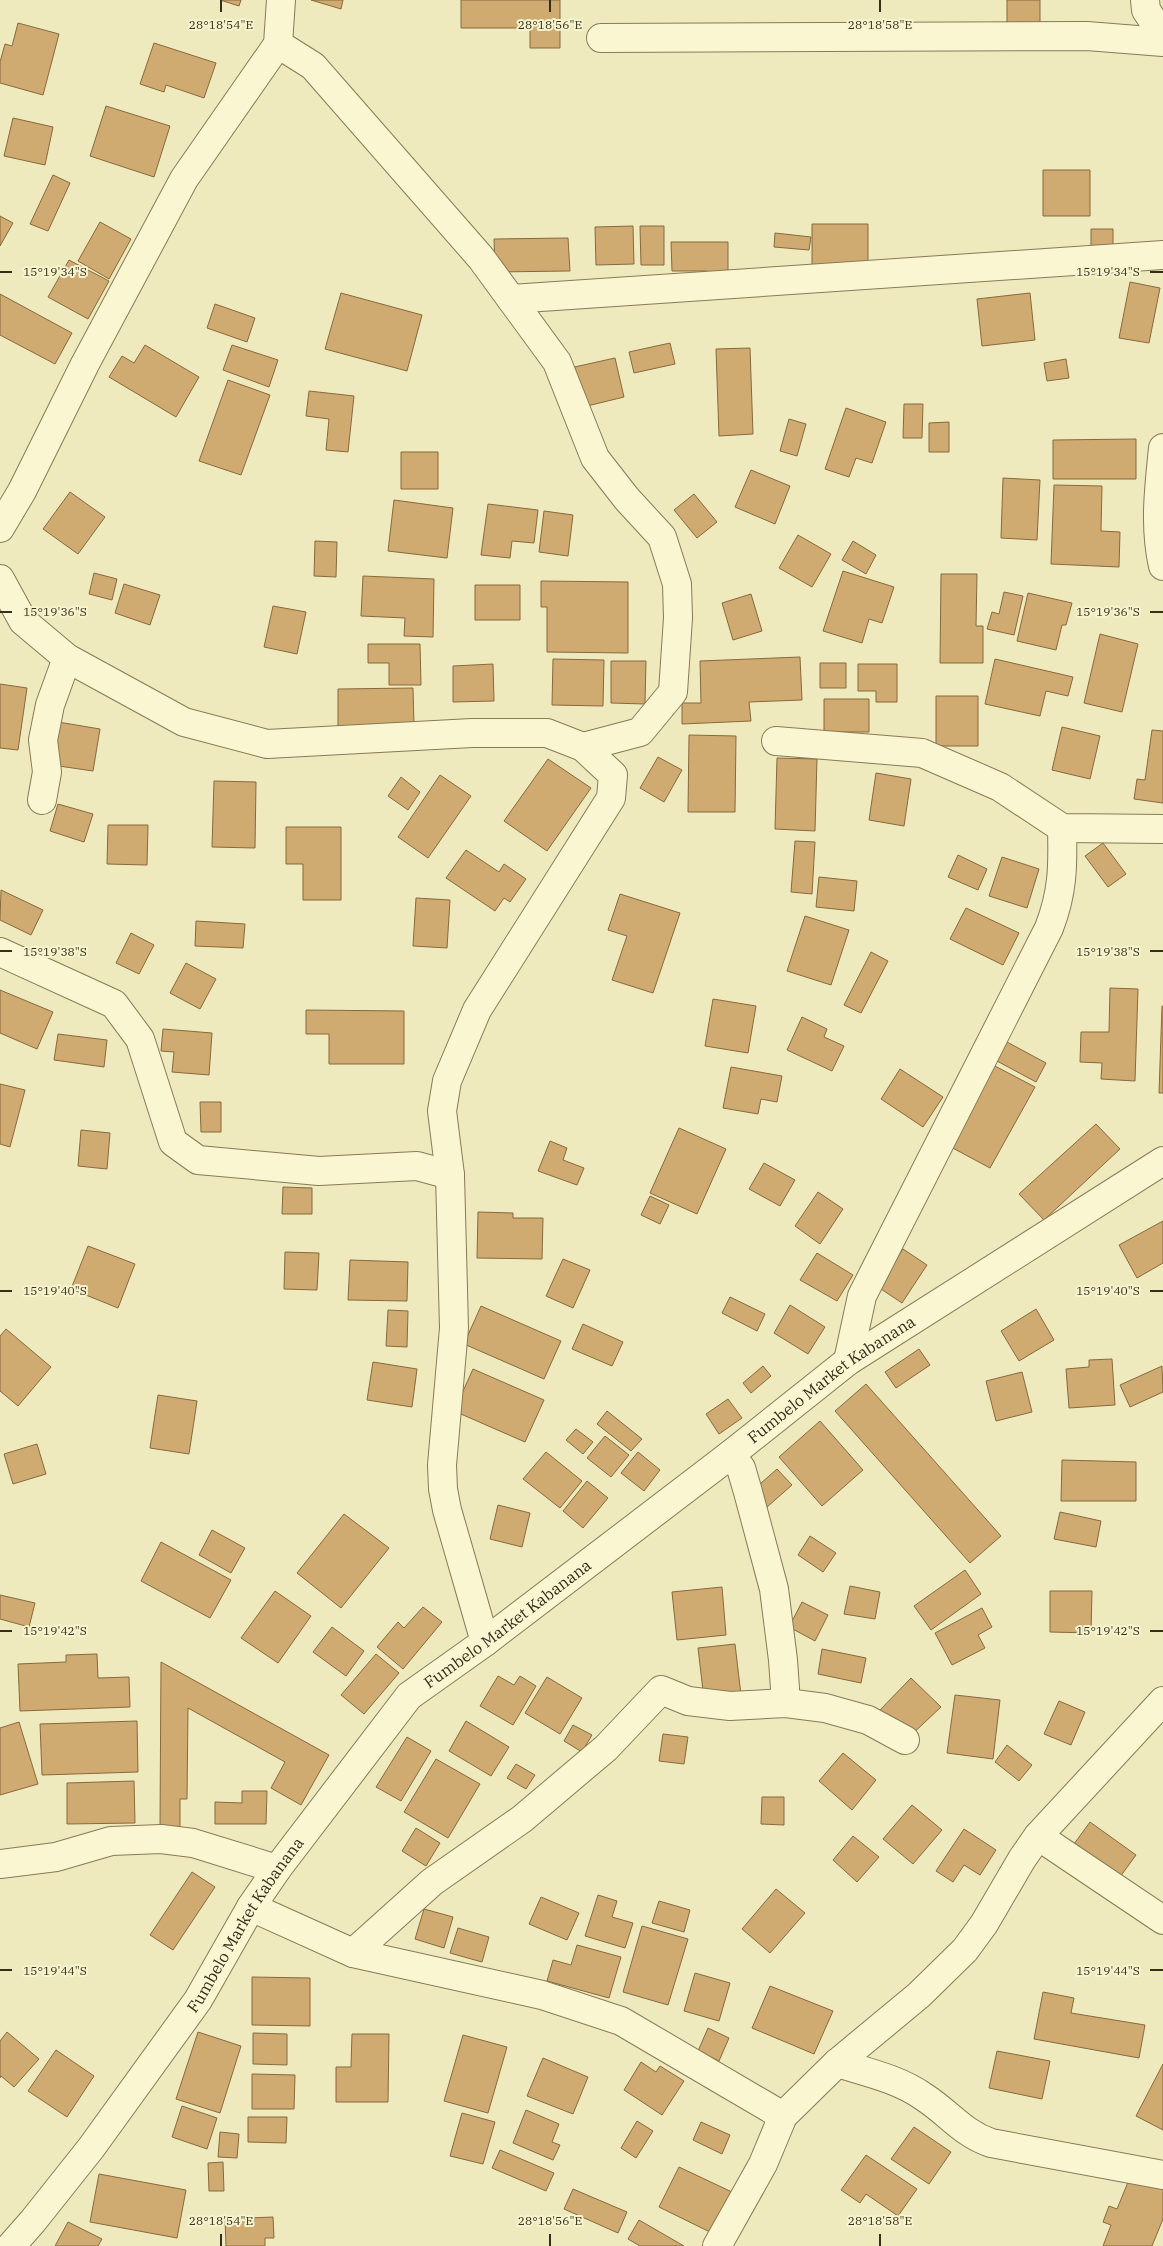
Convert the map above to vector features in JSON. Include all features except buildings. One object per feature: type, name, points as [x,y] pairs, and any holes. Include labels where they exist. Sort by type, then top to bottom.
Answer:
[{"type":"street","points":[[0,528],[22,491],[86,364],[184,179],[278,44],[281,0]]},
{"type":"street","points":[[1145,0],[1146,10],[1163,36]]},
{"type":"street","points":[[601,38],[1087,36],[1163,42]]},
{"type":"street","points":[[278,44],[313,66],[481,258],[557,362],[595,458],[627,499],[662,537],[677,584],[678,618],[673,692],[640,732],[583,748]]},
{"type":"street","points":[[511,299],[1163,256]]},
{"type":"street","points":[[1163,448],[1156,512],[1158,542],[1163,566]]},
{"type":"street","points":[[0,579],[23,621],[67,658],[184,722],[267,744],[472,733],[547,733],[583,748],[613,775],[611,798],[477,1010],[448,1081],[442,1111],[450,1175],[454,1328],[442,1465],[443,1489],[447,1510],[485,1642]]},
{"type":"street","points":[[42,800],[47,772],[43,740],[50,705],[67,658]]},
{"type":"street","points":[[776,741],[922,753],[1000,787],[1062,828],[1163,829]]},
{"type":"street","points":[[848,1361],[862,1296],[1049,928],[1061,892],[1063,867],[1062,828]]},
{"type":"street","points":[[0,952],[114,1004],[140,1039],[173,1142],[198,1160],[319,1171],[417,1166],[450,1175]]},
{"type":"street","name":"Fumbelo Market Kabanana","points":[[11,2246],[91,2148],[198,2000],[251,1907],[276,1869],[410,1696],[485,1642],[730,1455],[848,1361],[1163,1161]]},
{"type":"street","points":[[730,1455],[741,1468],[774,1589],[783,1660],[786,1703]]},
{"type":"street","points":[[352,1953],[432,1882],[522,1819],[606,1748],[661,1690],[688,1701],[730,1706],[786,1703],[825,1708],[868,1720],[905,1740]]},
{"type":"street","points":[[718,2246],[762,2164],[783,2116],[837,2063],[919,1995],[965,1950],[984,1924],[1022,1859],[1038,1836],[1163,1701]]},
{"type":"street","points":[[1038,1836],[1163,1920]]},
{"type":"street","points":[[0,1864],[56,1857],[111,1841],[162,1839],[194,1843],[276,1869]]},
{"type":"street","points":[[251,1907],[352,1953],[542,1995],[621,2021],[783,2116]]},
{"type":"street","points":[[837,2063],[908,2086],[925,2097],[974,2137],[991,2143],[1163,2175]]}]
